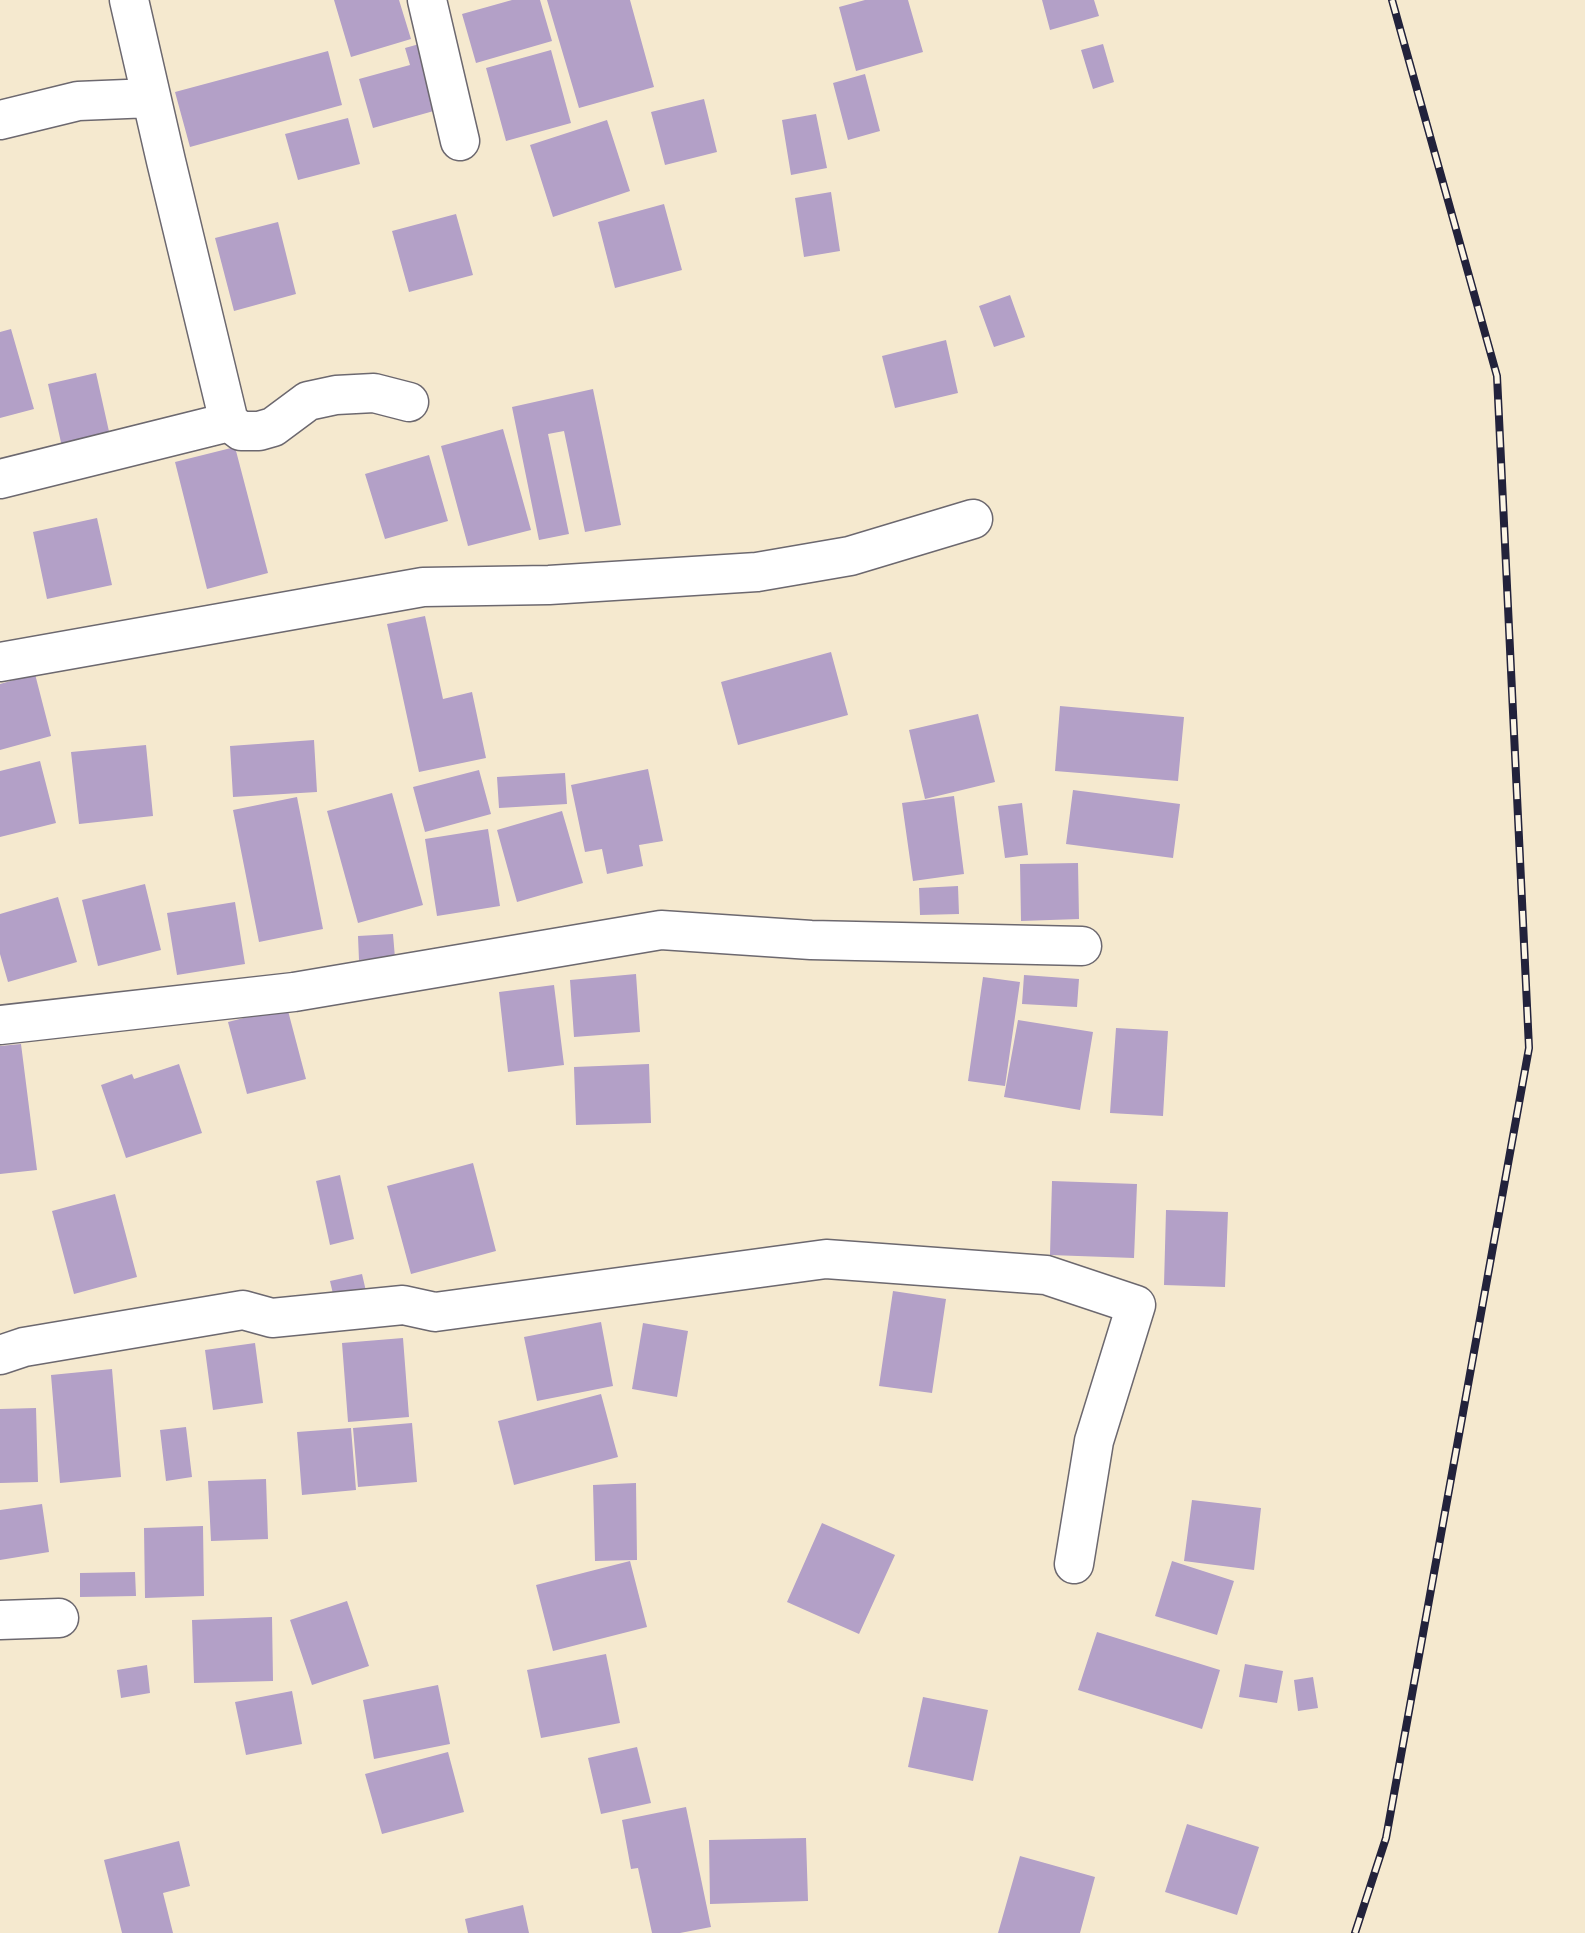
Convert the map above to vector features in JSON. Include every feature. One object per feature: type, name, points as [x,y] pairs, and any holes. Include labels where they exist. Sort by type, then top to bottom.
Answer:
[{"type":"street","points":[[129,0],[229,422],[241,431],[259,432],[273,426],[309,401],[336,396],[374,393],[409,402]]},
{"type":"street","points":[[427,0],[460,141]]},
{"type":"street","points":[[0,120],[78,100],[151,98]]},
{"type":"street","points":[[0,480],[229,422]]},
{"type":"street","points":[[0,662],[423,587],[549,585],[757,572],[850,556],[973,519]]},
{"type":"street","points":[[0,1025],[294,992],[661,930],[811,940],[1082,946]]},
{"type":"street","points":[[0,1355],[24,1347],[243,1310],[272,1318],[403,1305],[435,1311],[826,1259],[1046,1275],[1136,1304],[1094,1441],[1074,1564]]},
{"type":"street","points":[[0,1619],[59,1618]]},
{"type":"building","points":[[334,0],[399,0],[411,39],[351,57]]},
{"type":"building","points":[[512,0],[540,0],[552,41],[476,63],[462,14]]},
{"type":"building","points":[[547,0],[630,0],[654,87],[579,108]]},
{"type":"building","points":[[865,0],[908,0],[923,52],[856,71],[839,7]]},
{"type":"building","points":[[1042,0],[1094,0],[1099,16],[1050,30]]},
{"type":"building","points":[[430,41],[448,107],[373,128],[359,79],[410,65],[405,48]]},
{"type":"building","points":[[1103,44],[1114,82],[1093,89],[1081,50]]},
{"type":"building","points":[[551,50],[571,123],[506,141],[486,68]]},
{"type":"building","points":[[328,51],[342,105],[190,147],[175,92]]},
{"type":"building","points":[[865,74],[880,131],[848,140],[833,83]]},
{"type":"building","points":[[704,99],[717,152],[665,165],[651,112]]},
{"type":"building","points":[[816,114],[827,168],[791,175],[782,120]]},
{"type":"building","points":[[348,118],[360,164],[298,180],[285,134]]},
{"type":"building","points":[[607,120],[630,191],[553,217],[530,145]]},
{"type":"building","points":[[831,192],[840,251],[804,257],[795,198]]},
{"type":"building","points":[[664,204],[682,270],[615,288],[598,222]]},
{"type":"building","points":[[456,214],[473,275],[409,292],[392,231]]},
{"type":"building","points":[[278,222],[296,294],[234,311],[215,238]]},
{"type":"building","points":[[1010,295],[1025,337],[994,347],[979,306]]},
{"type":"building","points":[[11,329],[34,409],[0,418],[0,332]]},
{"type":"building","points":[[946,340],[958,393],[895,408],[882,356]]},
{"type":"building","points":[[96,373],[110,436],[62,447],[48,384]]},
{"type":"building","points":[[593,389],[621,525],[585,532],[564,431],[548,434],[569,534],[539,540],[512,407]]},
{"type":"building","points":[[503,429],[531,530],[468,546],[441,446]]},
{"type":"building","points":[[235,447],[268,573],[207,589],[175,462]]},
{"type":"building","points":[[429,455],[448,521],[385,539],[365,474]]},
{"type":"building","points":[[97,518],[112,585],[47,599],[33,532]]},
{"type":"building","points":[[425,616],[443,699],[472,692],[486,758],[419,772],[387,624]]},
{"type":"building","points":[[831,652],[848,715],[738,745],[721,682]]},
{"type":"building","points":[[35,674],[51,736],[0,750],[0,684]]},
{"type":"building","points":[[1060,706],[1184,717],[1178,781],[1055,771]]},
{"type":"building","points":[[978,714],[995,782],[925,799],[909,730]]},
{"type":"building","points":[[314,740],[317,792],[233,797],[230,746]]},
{"type":"building","points":[[146,745],[153,816],[79,824],[71,752]]},
{"type":"building","points":[[40,761],[56,823],[0,837],[0,771]]},
{"type":"building","points":[[648,769],[663,841],[639,845],[643,866],[607,874],[602,849],[585,852],[571,785]]},
{"type":"building","points":[[479,770],[491,814],[425,832],[413,787]]},
{"type":"building","points":[[565,773],[567,804],[499,808],[497,777]]},
{"type":"building","points":[[1073,790],[1180,804],[1173,858],[1066,844]]},
{"type":"building","points":[[392,793],[423,905],[358,923],[327,811]]},
{"type":"building","points":[[954,796],[964,874],[913,881],[902,803]]},
{"type":"building","points":[[297,797],[323,929],[259,942],[233,810]]},
{"type":"building","points":[[1022,803],[1028,855],[1005,858],[998,806]]},
{"type":"building","points":[[562,811],[583,883],[517,902],[497,830]]},
{"type":"building","points":[[488,829],[500,906],[437,916],[425,839]]},
{"type":"building","points":[[1078,863],[1079,919],[1021,921],[1020,864]]},
{"type":"building","points":[[145,884],[161,950],[98,966],[82,900]]},
{"type":"building","points":[[958,886],[959,914],[920,915],[919,888]]},
{"type":"building","points":[[58,897],[77,962],[8,982],[0,954],[0,914]]},
{"type":"building","points":[[235,902],[245,964],[177,975],[167,913]]},
{"type":"building","points":[[393,934],[395,958],[359,960],[358,936]]},
{"type":"building","points":[[636,974],[640,1032],[574,1037],[570,980]]},
{"type":"building","points":[[1024,975],[1079,979],[1077,1007],[1022,1004]]},
{"type":"building","points":[[983,977],[1020,982],[1005,1086],[968,1081]]},
{"type":"building","points":[[554,985],[564,1065],[508,1072],[499,992]]},
{"type":"building","points":[[287,1007],[306,1079],[247,1094],[228,1022]]},
{"type":"building","points":[[1018,1020],[1093,1032],[1080,1110],[1004,1097]]},
{"type":"building","points":[[1116,1028],[1168,1031],[1163,1116],[1110,1113]]},
{"type":"building","points":[[21,1044],[37,1170],[0,1174],[0,1046]]},
{"type":"building","points":[[179,1064],[202,1133],[126,1158],[101,1085],[132,1074],[134,1079]]},
{"type":"building","points":[[649,1064],[651,1123],[576,1125],[574,1067]]},
{"type":"building","points":[[473,1163],[496,1251],[411,1274],[387,1186]]},
{"type":"building","points":[[340,1175],[354,1239],[330,1245],[316,1181]]},
{"type":"building","points":[[1052,1181],[1137,1184],[1134,1258],[1050,1255]]},
{"type":"building","points":[[115,1194],[137,1277],[74,1294],[52,1211]]},
{"type":"building","points":[[1166,1210],[1228,1212],[1225,1287],[1164,1285]]},
{"type":"building","points":[[362,1274],[369,1304],[337,1311],[330,1281]]},
{"type":"building","points":[[893,1291],[946,1299],[932,1393],[879,1386]]},
{"type":"building","points":[[601,1322],[613,1386],[537,1401],[524,1337]]},
{"type":"building","points":[[643,1323],[688,1331],[677,1397],[632,1389]]},
{"type":"building","points":[[403,1338],[409,1417],[348,1422],[342,1343]]},
{"type":"building","points":[[255,1343],[263,1403],[213,1410],[205,1350]]},
{"type":"building","points":[[112,1369],[121,1477],[60,1483],[51,1375]]},
{"type":"building","points":[[601,1394],[618,1457],[514,1485],[498,1421]]},
{"type":"building","points":[[36,1408],[38,1482],[0,1483],[0,1409]]},
{"type":"building","points":[[412,1423],[417,1482],[358,1487],[353,1428]]},
{"type":"building","points":[[186,1427],[192,1477],[166,1481],[160,1430]]},
{"type":"building","points":[[351,1428],[356,1490],[302,1495],[297,1432]]},
{"type":"building","points":[[266,1479],[268,1539],[211,1541],[208,1481]]},
{"type":"building","points":[[636,1483],[637,1560],[595,1561],[593,1485]]},
{"type":"building","points":[[1192,1500],[1261,1508],[1254,1570],[1184,1561]]},
{"type":"building","points":[[42,1504],[49,1552],[0,1560],[0,1510]]},
{"type":"building","points":[[822,1523],[895,1555],[859,1634],[787,1602]]},
{"type":"building","points":[[203,1526],[204,1596],[145,1598],[144,1528]]},
{"type":"building","points":[[630,1561],[647,1627],[553,1651],[536,1585]]},
{"type":"building","points":[[1172,1561],[1234,1581],[1217,1635],[1155,1616]]},
{"type":"building","points":[[135,1572],[136,1596],[80,1597],[80,1573]]},
{"type":"building","points":[[347,1601],[369,1666],[312,1685],[290,1620]]},
{"type":"building","points":[[272,1617],[273,1681],[194,1683],[192,1620]]},
{"type":"building","points":[[1097,1632],[1220,1670],[1202,1729],[1078,1690]]},
{"type":"building","points":[[606,1654],[620,1723],[541,1738],[527,1670]]},
{"type":"building","points":[[1245,1664],[1283,1671],[1277,1703],[1239,1697]]},
{"type":"building","points":[[147,1665],[150,1693],[121,1698],[117,1670]]},
{"type":"building","points":[[1313,1677],[1318,1708],[1298,1711],[1294,1680]]},
{"type":"building","points":[[438,1685],[450,1744],[374,1759],[363,1700]]},
{"type":"building","points":[[292,1691],[302,1744],[246,1755],[235,1702]]},
{"type":"building","points":[[923,1697],[988,1710],[973,1781],[908,1767]]},
{"type":"building","points":[[637,1747],[651,1803],[601,1814],[588,1758]]},
{"type":"building","points":[[448,1752],[464,1812],[382,1834],[365,1774]]},
{"type":"building","points":[[686,1807],[711,1927],[680,1933],[652,1933],[638,1868],[631,1869],[622,1820]]},
{"type":"building","points":[[1187,1824],[1259,1847],[1237,1915],[1165,1892]]},
{"type":"building","points":[[806,1838],[808,1901],[710,1904],[709,1840]]},
{"type":"building","points":[[179,1841],[190,1886],[163,1893],[173,1933],[122,1933],[104,1860]]},
{"type":"building","points":[[1020,1856],[1095,1877],[1080,1933],[998,1933]]},
{"type":"building","points":[[523,1905],[529,1933],[468,1933],[465,1919]]},
{"type":"railway","points":[[1355,1933],[1386,1838],[1529,1048],[1497,376],[1392,0]]}]
